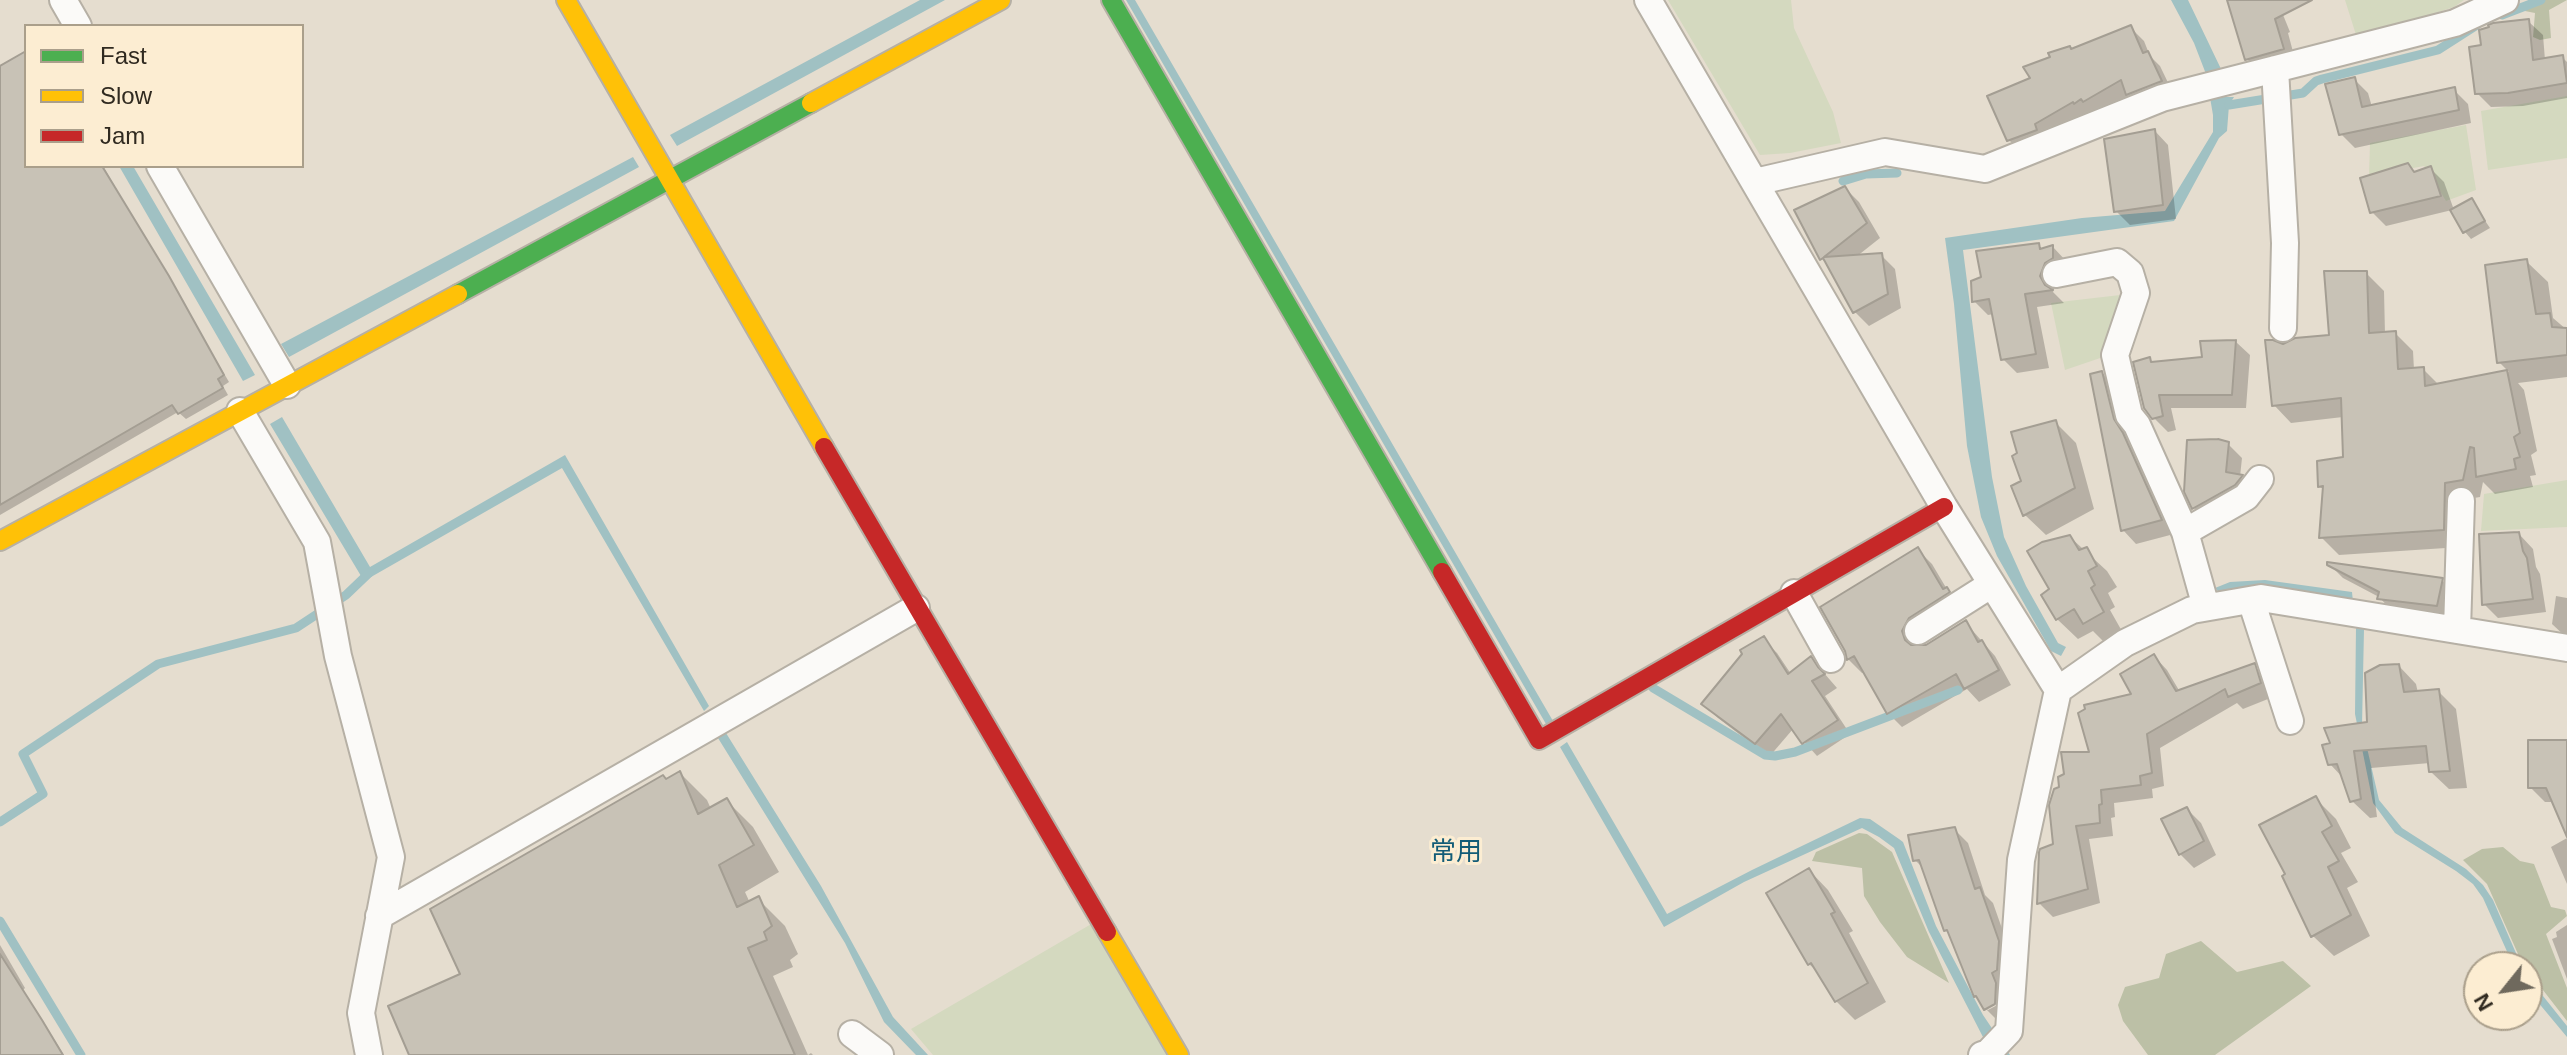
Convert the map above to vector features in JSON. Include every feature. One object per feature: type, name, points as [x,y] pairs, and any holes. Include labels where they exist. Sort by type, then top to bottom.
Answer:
[{"type":"street","points":[[63,0],[77,24]]},
{"type":"street","points":[[566,0],[916,608],[1179,1055]]},
{"type":"street","points":[[0,541],[1001,0]]},
{"type":"street","points":[[1111,0],[1539,740],[1944,507]]},
{"type":"street","points":[[1648,0],[1944,507],[2058,690]]},
{"type":"street","points":[[1755,182],[1885,152],[1985,169],[2162,98],[2455,23],[2505,0]]},
{"type":"street","points":[[2275,69],[2285,243],[2283,328]]},
{"type":"street","points":[[161,168],[287,385]]},
{"type":"street","points":[[2056,274],[2117,262],[2130,273],[2136,293],[2115,355],[2129,415],[2137,425],[2185,532],[2206,607]]},
{"type":"street","points":[[240,411],[317,542],[338,656],[391,857],[361,1013],[369,1055]]},
{"type":"street","points":[[2185,532],[2246,497],[2260,479]]},
{"type":"street","points":[[2457,630],[2461,501]]},
{"type":"street","points":[[1918,631],[1992,584]]},
{"type":"street","points":[[1794,593],[1831,659]]},
{"type":"street","points":[[1986,1054],[2009,1031],[2021,860],[2058,690],[2125,643],[2192,610],[2261,598],[2567,648]]},
{"type":"street","points":[[2251,600],[2290,721]]},
{"type":"street","points":[[379,916],[916,608]]},
{"type":"street","points":[[852,1034],[880,1055]]},
{"type":"green space","points":[[1668,0],[1791,0],[1794,28],[1833,112],[1841,143],[1790,153],[1760,155]]},
{"type":"green space","points":[[2345,0],[2464,0],[2454,7],[2357,38]]},
{"type":"green space","points":[[2528,0],[2567,0],[2549,10],[2551,38],[2540,40],[2533,37],[2535,13],[2525,11]]},
{"type":"green space","points":[[2567,96],[2567,158],[2488,170],[2481,111]]},
{"type":"green space","points":[[2466,125],[2476,190],[2446,201],[2424,166],[2369,176],[2370,143]]},
{"type":"green space","points":[[2129,294],[2109,355],[2065,370],[2051,303]]},
{"type":"green space","points":[[2567,480],[2567,527],[2481,531],[2484,494]]},
{"type":"green space","points":[[1859,833],[1867,834],[1892,852],[1949,983],[1907,957],[1880,922],[1864,896],[1862,868],[1812,861],[1816,852]]},
{"type":"green space","points":[[2503,847],[2520,861],[2534,864],[2551,907],[2565,910],[2567,916],[2546,934],[2567,988],[2567,1021],[2543,990],[2543,951],[2517,951],[2487,884],[2463,860],[2482,849]]},
{"type":"green space","points":[[1093,923],[1170,1055],[933,1055],[911,1029]]},
{"type":"green space","points":[[2201,941],[2237,972],[2283,961],[2311,986],[2215,1055],[2148,1055],[2123,1021],[2118,1005],[2125,987],[2159,978],[2166,954]]},
{"type":"water","points":[[920,0],[945,0],[677,146],[670,135]]},
{"type":"water","points":[[1126,0],[1135,0],[1553,721],[1546,724]]},
{"type":"water","points":[[2171,0],[2188,0],[2221,69],[2225,97],[2234,97],[2229,105],[2227,131],[2219,138],[2174,221],[1963,250],[1992,477],[2004,537],[2026,586],[2058,643],[2066,647],[2061,656],[2051,651],[1997,556],[1981,517],[1967,446],[1945,238],[2082,218],[2165,211],[2213,132],[2206,74],[2194,43]]},
{"type":"water","points":[[633,157],[639,167],[289,357],[281,344]]},
{"type":"water","points":[[120,168],[134,168],[255,375],[243,381]]},
{"type":"water","points":[[282,417],[370,567],[565,455],[709,706],[704,711],[562,468],[364,581],[270,424]]},
{"type":"water","points":[[2265,580],[2352,592],[2353,602],[2221,594],[2215,588],[2230,582]]},
{"type":"water","points":[[2356,627],[2364,629],[2362,726],[2379,800],[2402,828],[2466,869],[2483,885],[2493,900],[2515,951],[2507,951],[2483,898],[2473,884],[2395,833],[2373,803],[2355,714]]},
{"type":"water","points":[[726,733],[821,886],[893,1017],[928,1055],[916,1055],[884,1022],[845,943],[718,738]]},
{"type":"water","points":[[1567,742],[1667,914],[1860,818],[1870,819],[1899,839],[1903,842],[1936,926],[1983,1015],[2010,1055],[1997,1055],[1984,1039],[1929,932],[1894,848],[1879,837],[1862,828],[1744,882],[1664,927],[1560,747]]},
{"type":"water","points":[[2543,996],[2567,1026],[2567,1037],[2543,1008]]},
{"type":"building","points":[[2227,0],[2312,0],[2275,19],[2284,49],[2245,60]]},
{"type":"building","points":[[2529,19],[2533,60],[2563,55],[2567,83],[2508,93],[2475,94],[2469,47],[2481,45],[2479,30],[2493,23]]},
{"type":"building","points":[[2131,25],[2143,53],[2148,51],[2162,81],[2126,95],[2121,80],[2035,124],[2037,130],[2007,141],[1987,96],[2030,78],[2023,67],[2050,57],[2048,53],[2070,46],[2071,49]]},
{"type":"building","points":[[24,52],[24,168],[103,168],[224,375],[218,379],[223,388],[178,414],[172,405],[0,505],[0,66]]},
{"type":"building","points":[[2355,77],[2362,107],[2455,87],[2459,110],[2339,135],[2325,84]]},
{"type":"building","points":[[2155,129],[2163,205],[2114,212],[2104,139]]},
{"type":"building","points":[[2408,163],[2414,172],[2431,166],[2441,196],[2370,213],[2360,178]]},
{"type":"building","points":[[1845,186],[1867,223],[1824,257],[1882,253],[1888,294],[1853,313],[1794,210]]},
{"type":"building","points":[[2472,198],[2485,221],[2463,233],[2450,210]]},
{"type":"building","points":[[2039,243],[2040,249],[2053,245],[2053,258],[2045,263],[2040,276],[2045,285],[2053,290],[2025,294],[2036,354],[2001,360],[1989,299],[1972,302],[1971,281],[1981,277],[1976,251]]},
{"type":"building","points":[[2527,259],[2536,314],[2550,313],[2552,327],[2567,328],[2567,355],[2497,363],[2485,265]]},
{"type":"building","points":[[2324,271],[2367,271],[2369,333],[2396,331],[2398,369],[2424,367],[2425,386],[2507,370],[2520,433],[2514,437],[2520,457],[2514,459],[2516,469],[2476,477],[2474,448],[2470,447],[2463,480],[2445,483],[2444,530],[2319,538],[2323,486],[2318,487],[2317,461],[2343,457],[2341,398],[2272,406],[2265,340],[2283,344],[2295,338],[2329,335]]},
{"type":"building","points":[[2236,340],[2232,395],[2159,395],[2163,416],[2152,419],[2144,408],[2133,362],[2150,357],[2151,362],[2202,357],[2200,341]]},
{"type":"building","points":[[2102,371],[2114,419],[2162,520],[2121,531],[2090,374]]},
{"type":"building","points":[[2056,420],[2075,488],[2023,516],[2011,486],[2021,481],[2012,456],[2017,453],[2011,432]]},
{"type":"building","points":[[2218,439],[2229,442],[2226,472],[2243,475],[2235,485],[2192,509],[2184,492],[2187,440]]},
{"type":"building","points":[[2519,532],[2527,558],[2533,599],[2482,605],[2479,534]]},
{"type":"building","points":[[2070,535],[2079,550],[2087,547],[2097,566],[2088,571],[2095,585],[2091,588],[2104,612],[2083,624],[2074,609],[2056,620],[2041,595],[2049,589],[2027,551],[2042,542]]},
{"type":"building","points":[[1918,547],[1943,589],[1947,587],[1950,592],[1909,618],[1902,631],[1905,640],[1911,645],[1926,645],[1966,620],[1999,670],[1964,689],[1956,674],[1887,714],[1854,656],[1847,660],[1820,607]]},
{"type":"building","points":[[2327,562],[2443,578],[2437,606],[2377,599],[2379,592],[2327,565]]},
{"type":"building","points":[[1764,636],[1788,674],[1811,656],[1825,674],[1812,681],[1838,720],[1802,744],[1781,714],[1755,744],[1701,704],[1742,654],[1740,650]]},
{"type":"building","points":[[2154,654],[2176,691],[2255,663],[2261,683],[2228,697],[2225,689],[2147,734],[2152,773],[2140,776],[2141,785],[2101,790],[2100,823],[2076,826],[2088,889],[2037,904],[2039,852],[2053,844],[2049,805],[2054,789],[2059,787],[2058,777],[2064,774],[2061,752],[2089,752],[2078,713],[2085,709],[2084,705],[2131,694],[2120,674]]},
{"type":"building","points":[[2399,664],[2404,692],[2439,689],[2450,771],[2429,772],[2426,746],[2354,751],[2361,799],[2350,802],[2337,764],[2328,765],[2322,745],[2330,743],[2324,728],[2367,722],[2365,673],[2380,665]]},
{"type":"building","points":[[2528,740],[2567,740],[2567,837],[2546,788],[2528,788]]},
{"type":"building","points":[[680,771],[698,814],[727,798],[754,845],[719,865],[737,907],[759,896],[772,926],[764,932],[767,940],[748,948],[795,1055],[409,1055],[388,1006],[460,974],[430,909],[663,775],[666,779]]},
{"type":"building","points":[[2316,796],[2332,826],[2322,832],[2339,861],[2328,867],[2351,915],[2311,937],[2282,876],[2285,874],[2259,825]]},
{"type":"building","points":[[2187,807],[2204,841],[2179,855],[2161,819]]},
{"type":"building","points":[[1955,827],[1975,889],[1980,887],[1999,941],[1997,970],[1992,973],[1996,983],[1995,1004],[1984,1010],[1974,997],[1947,930],[1944,931],[1919,860],[1913,861],[1908,835]]},
{"type":"building","points":[[1809,868],[1835,912],[1831,914],[1868,983],[1835,1002],[1811,963],[1808,965],[1766,893]]},
{"type":"building","points":[[0,954],[42,1020],[63,1055],[0,1055]]},
{"type":"waterway","points":[[2502,15],[2541,0]]},
{"type":"waterway","points":[[2229,105],[2303,93],[2322,79],[2438,50],[2477,25]]},
{"type":"waterway","points":[[1843,181],[1866,174],[1897,173]]},
{"type":"waterway","points":[[0,822],[43,794],[23,754],[158,664],[296,628],[346,595],[369,573]]},
{"type":"waterway","points":[[1653,688],[1765,755],[1775,756],[1795,752],[1958,690]]},
{"type":"waterway","points":[[0,921],[81,1055]]},
{"type":"traffic: fast","points":[[1111,0],[1442,572]]},
{"type":"traffic: fast","points":[[458,294],[811,103]]},
{"type":"traffic: slow","points":[[566,0],[824,447]]},
{"type":"traffic: slow","points":[[811,103],[1001,0]]},
{"type":"traffic: slow","points":[[0,541],[458,294]]},
{"type":"traffic: slow","points":[[1107,932],[1179,1055]]},
{"type":"traffic: jam","points":[[824,447],[1107,932]]},
{"type":"traffic: jam","points":[[1442,572],[1539,740],[1944,507]]},
{"type":"district","name":"常用","points":[[1456,853]]}]
